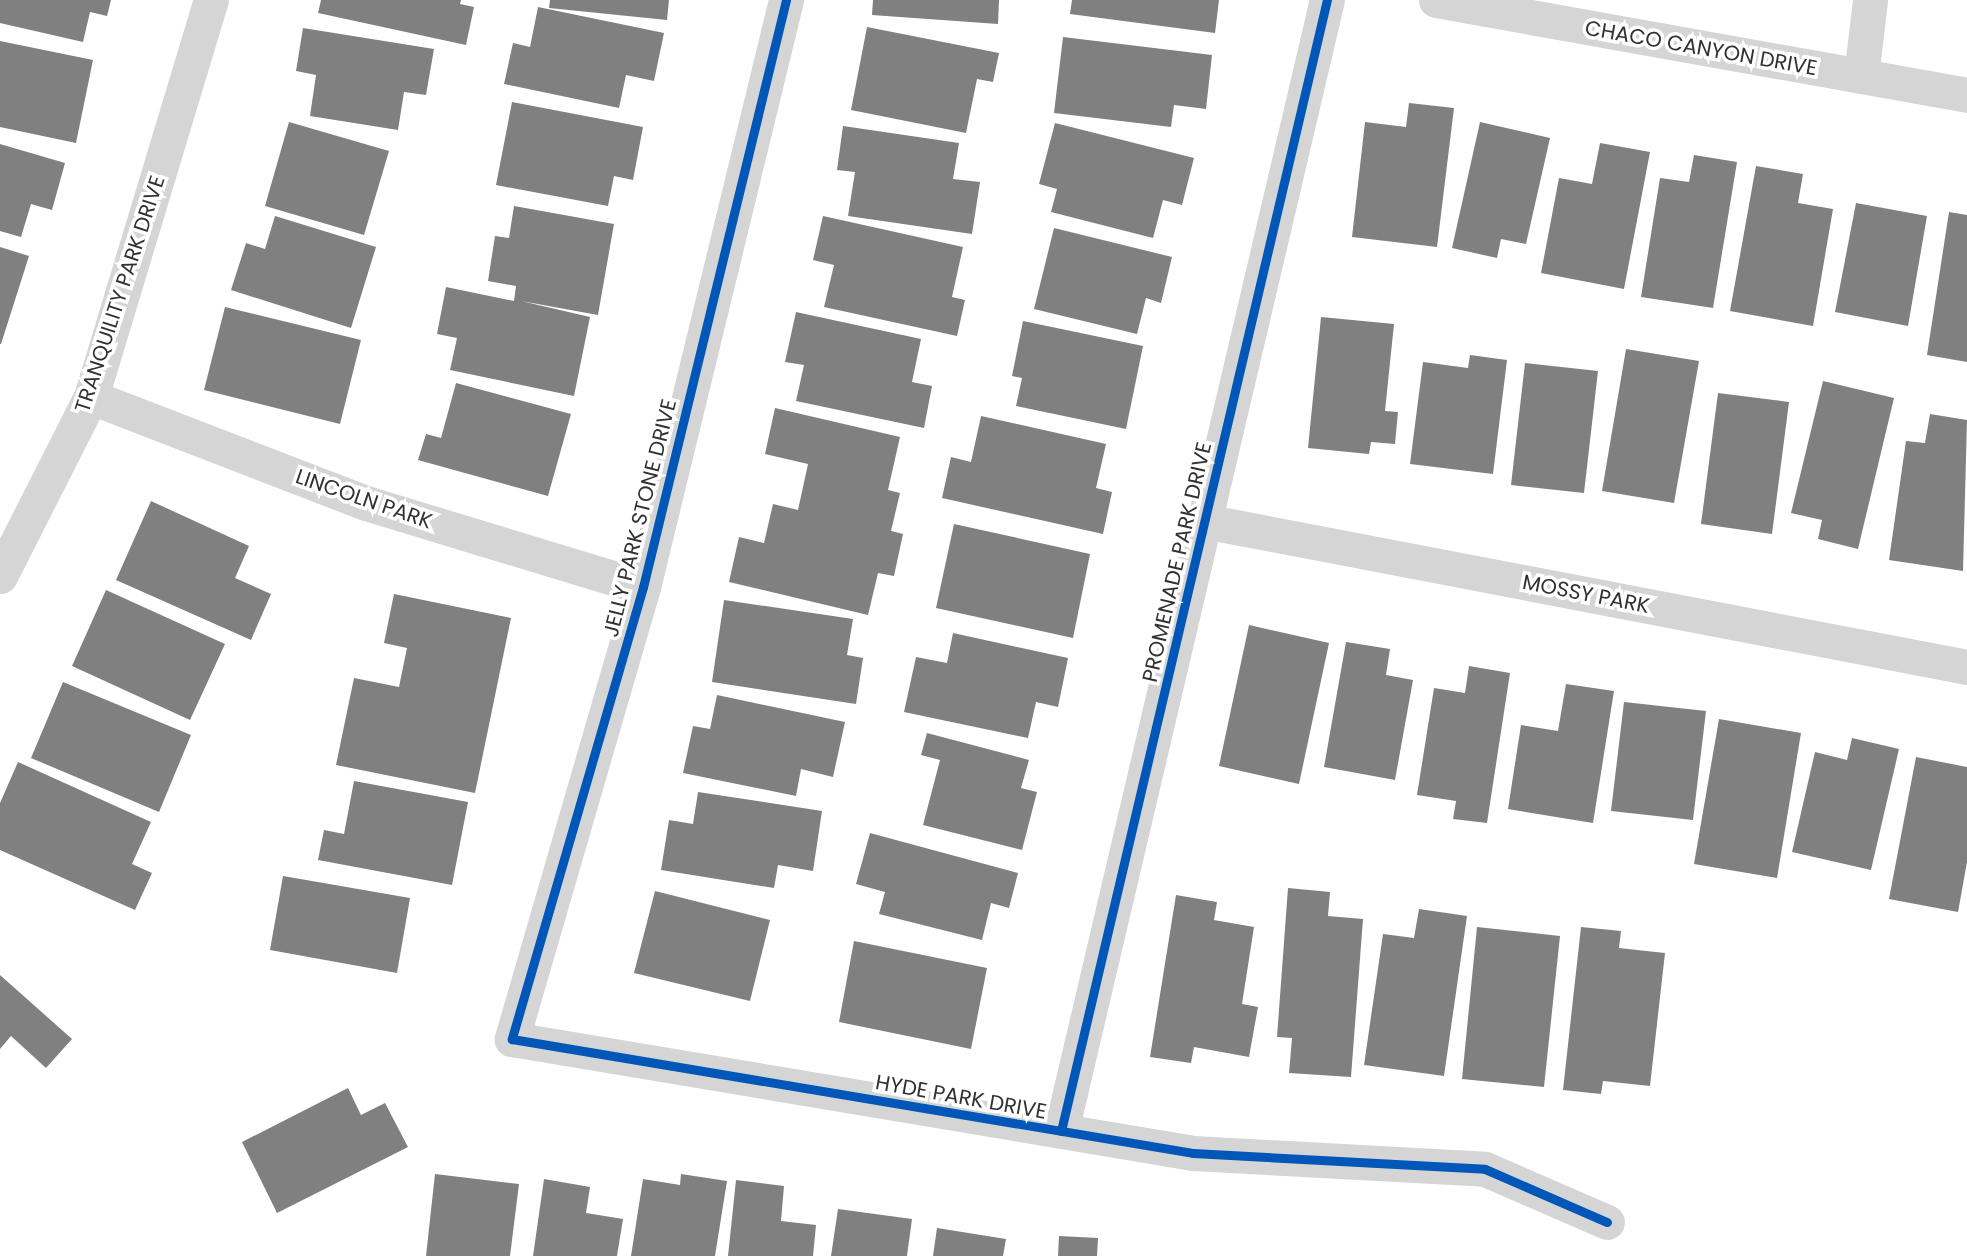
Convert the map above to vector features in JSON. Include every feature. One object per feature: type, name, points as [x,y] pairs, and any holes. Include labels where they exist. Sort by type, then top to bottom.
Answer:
[{"type":"street","name":"TRANQUILITY PARK DRIVE","points":[[0,576],[92,397],[211,0]]},
{"type":"street","name":"JELLY PARK STONE DRIVE","points":[[512,1039],[643,587],[786,0]]},
{"type":"street","name":"PROMENADE PARK DRIVE","points":[[1061,1131],[1327,0]]},
{"type":"street","name":"CHACO CANYON DRIVE","points":[[1436,0],[1967,95]]},
{"type":"street","points":[[1861,76],[1870,0]]},
{"type":"street","name":"LINCOLN PARK","points":[[92,397],[366,503],[643,587]]},
{"type":"street","name":"MOSSY PARK","points":[[1204,521],[1967,667]]},
{"type":"street","name":"HYDE PARK DRIVE","points":[[512,1039],[1193,1153],[1485,1169],[1607,1222]]},
{"type":"building","points":[[0,0],[111,0],[107,16],[90,12],[83,42],[0,23]]},
{"type":"building","points":[[321,0],[461,0],[460,4],[474,7],[466,45],[318,13]]},
{"type":"building","points":[[550,0],[669,0],[667,20],[549,8]]},
{"type":"building","points":[[873,0],[999,0],[998,24],[872,15]]},
{"type":"building","points":[[1072,0],[1219,0],[1215,33],[1070,14]]},
{"type":"building","points":[[538,7],[664,33],[654,81],[626,75],[619,108],[504,84],[513,43],[530,47]]},
{"type":"building","points":[[867,27],[999,53],[993,82],[977,79],[966,133],[851,110]]},
{"type":"building","points":[[303,28],[434,49],[426,95],[404,92],[398,130],[310,116],[316,75],[296,71]]},
{"type":"building","points":[[1063,37],[1212,55],[1206,109],[1174,105],[1171,127],[1054,113]]},
{"type":"building","points":[[0,41],[93,60],[76,143],[0,127]]},
{"type":"building","points":[[512,102],[643,127],[633,180],[614,176],[608,206],[496,185]]},
{"type":"building","points":[[1409,103],[1454,108],[1437,247],[1352,237],[1365,122],[1406,127]]},
{"type":"building","points":[[289,122],[389,151],[364,235],[265,206]]},
{"type":"building","points":[[1480,122],[1550,138],[1526,244],[1501,239],[1497,258],[1452,248]]},
{"type":"building","points":[[1055,123],[1194,158],[1182,205],[1163,200],[1153,238],[1051,212],[1057,189],[1039,184]]},
{"type":"building","points":[[843,126],[959,143],[953,179],[980,182],[972,234],[848,216],[855,172],[837,170]]},
{"type":"building","points":[[1600,143],[1650,152],[1624,289],[1541,273],[1559,178],[1592,184]]},
{"type":"building","points":[[0,144],[65,163],[52,210],[31,204],[21,237],[0,231]]},
{"type":"building","points":[[1694,155],[1737,162],[1713,308],[1641,297],[1660,178],[1689,182]]},
{"type":"building","points":[[1756,166],[1803,174],[1798,203],[1833,209],[1813,326],[1730,311]]},
{"type":"building","points":[[1856,203],[1927,216],[1908,326],[1835,312]]},
{"type":"building","points":[[514,206],[614,224],[598,315],[521,301],[590,317],[574,396],[450,370],[457,338],[437,334],[446,287],[514,301],[516,286],[488,281],[495,236],[509,238]]},
{"type":"building","points":[[1949,212],[1967,215],[1967,362],[1927,355]]},
{"type":"building","points":[[275,216],[376,247],[351,328],[231,290],[246,243],[265,249]]},
{"type":"building","points":[[823,216],[963,247],[952,297],[965,300],[957,336],[824,307],[834,265],[813,260]]},
{"type":"building","points":[[1054,228],[1172,257],[1161,303],[1146,298],[1137,334],[1034,309]]},
{"type":"building","points":[[0,247],[29,256],[1,344],[0,344]]},
{"type":"building","points":[[225,307],[361,340],[340,424],[204,390]]},
{"type":"building","points":[[796,312],[921,339],[912,382],[932,386],[924,428],[796,401],[804,365],[785,362]]},
{"type":"building","points":[[1321,317],[1394,324],[1385,411],[1398,412],[1395,444],[1371,442],[1369,454],[1308,448]]},
{"type":"building","points":[[1023,321],[1143,346],[1126,429],[1016,406],[1022,378],[1012,376]]},
{"type":"building","points":[[1626,349],[1699,361],[1674,503],[1602,491]]},
{"type":"building","points":[[1470,355],[1507,360],[1493,474],[1410,464],[1423,362],[1468,368]]},
{"type":"building","points":[[1525,363],[1598,371],[1584,493],[1511,485]]},
{"type":"building","points":[[1823,381],[1894,398],[1858,549],[1818,539],[1822,520],[1791,513]]},
{"type":"building","points":[[456,383],[571,414],[548,496],[418,460],[426,434],[441,438]]},
{"type":"building","points":[[1718,393],[1789,402],[1772,534],[1701,524]]},
{"type":"building","points":[[775,408],[900,437],[888,490],[900,493],[891,531],[903,534],[894,576],[878,573],[868,615],[729,582],[739,537],[764,543],[773,504],[798,510],[808,464],[765,454]]},
{"type":"building","points":[[1930,414],[1967,420],[1963,571],[1889,560],[1906,441],[1925,443]]},
{"type":"building","points":[[981,416],[1106,444],[1096,488],[1112,492],[1103,534],[942,498],[951,457],[971,462]]},
{"type":"building","points":[[151,501],[249,546],[235,578],[271,594],[251,640],[116,580]]},
{"type":"building","points":[[954,524],[1090,554],[1073,638],[936,608]]},
{"type":"building","points":[[106,590],[225,644],[190,720],[72,666]]},
{"type":"building","points":[[394,594],[511,618],[475,793],[336,765],[354,678],[399,687],[407,648],[384,643]]},
{"type":"building","points":[[724,600],[853,619],[847,655],[863,658],[856,704],[712,682]]},
{"type":"building","points":[[1249,625],[1329,643],[1299,784],[1219,766]]},
{"type":"building","points":[[953,633],[1068,658],[1058,707],[1036,702],[1028,738],[904,712],[916,657],[947,663]]},
{"type":"building","points":[[1346,642],[1390,649],[1386,675],[1413,680],[1395,780],[1324,767]]},
{"type":"building","points":[[1469,666],[1510,673],[1487,823],[1453,819],[1456,801],[1417,795],[1434,688],[1465,693]]},
{"type":"building","points":[[63,682],[191,735],[159,812],[31,758]]},
{"type":"building","points":[[1566,684],[1614,691],[1593,823],[1508,809],[1521,725],[1558,731]]},
{"type":"building","points":[[717,695],[845,722],[833,777],[801,769],[796,796],[683,773],[693,726],[710,729]]},
{"type":"building","points":[[1624,702],[1706,711],[1693,820],[1611,811]]},
{"type":"building","points":[[1719,719],[1801,733],[1777,878],[1694,864]]},
{"type":"building","points":[[927,733],[1029,760],[1021,788],[1037,792],[1022,850],[923,825],[940,760],[921,755]]},
{"type":"building","points":[[1852,738],[1899,749],[1871,870],[1792,852],[1815,752],[1847,760]]},
{"type":"building","points":[[1916,757],[1967,767],[1967,862],[1958,912],[1889,899]]},
{"type":"building","points":[[18,762],[151,822],[132,864],[152,873],[135,910],[0,850],[0,803]]},
{"type":"building","points":[[354,781],[468,802],[452,885],[318,860],[324,830],[344,834]]},
{"type":"building","points":[[698,792],[822,811],[813,871],[778,865],[774,888],[661,870],[669,820],[693,824]]},
{"type":"building","points":[[870,833],[1018,873],[1009,908],[991,903],[982,940],[879,914],[885,892],[856,884]]},
{"type":"building","points":[[283,876],[410,898],[397,973],[270,950]]},
{"type":"building","points":[[1288,888],[1330,892],[1328,916],[1363,919],[1351,1077],[1289,1073],[1292,1038],[1277,1037]]},
{"type":"building","points":[[655,891],[770,920],[750,1001],[634,973]]},
{"type":"building","points":[[1176,895],[1217,902],[1214,920],[1254,927],[1242,1004],[1258,1007],[1249,1057],[1194,1047],[1191,1063],[1150,1057]]},
{"type":"building","points":[[1419,909],[1467,916],[1444,1076],[1364,1065],[1383,934],[1414,938]]},
{"type":"building","points":[[1477,927],[1560,936],[1544,1087],[1462,1079]]},
{"type":"building","points":[[1581,927],[1621,931],[1619,948],[1665,953],[1650,1086],[1603,1081],[1601,1094],[1563,1090]]},
{"type":"building","points":[[854,941],[987,968],[971,1049],[839,1022]]},
{"type":"building","points":[[0,975],[72,1039],[46,1068],[11,1036],[0,1049]]},
{"type":"building","points":[[348,1088],[361,1115],[385,1103],[408,1147],[277,1213],[242,1142]]},
{"type":"building","points":[[435,1174],[519,1184],[510,1256],[426,1256]]},
{"type":"building","points":[[681,1174],[727,1181],[715,1256],[631,1256],[643,1179],[680,1185]]},
{"type":"building","points":[[544,1179],[590,1187],[586,1213],[623,1219],[617,1256],[533,1256]]},
{"type":"building","points":[[736,1180],[784,1186],[781,1221],[816,1225],[813,1256],[728,1256]]},
{"type":"building","points":[[838,1209],[912,1219],[907,1256],[831,1256]]},
{"type":"building","points":[[937,1228],[1006,1239],[1003,1256],[933,1256]]},
{"type":"building","points":[[1059,1236],[1098,1238],[1097,1256],[1058,1256]]},
{"type":"cycle path","points":[[786,0],[643,587],[512,1039],[1193,1153],[1485,1169],[1607,1222]]},
{"type":"cycle path","points":[[1061,1131],[1327,0]]}]
